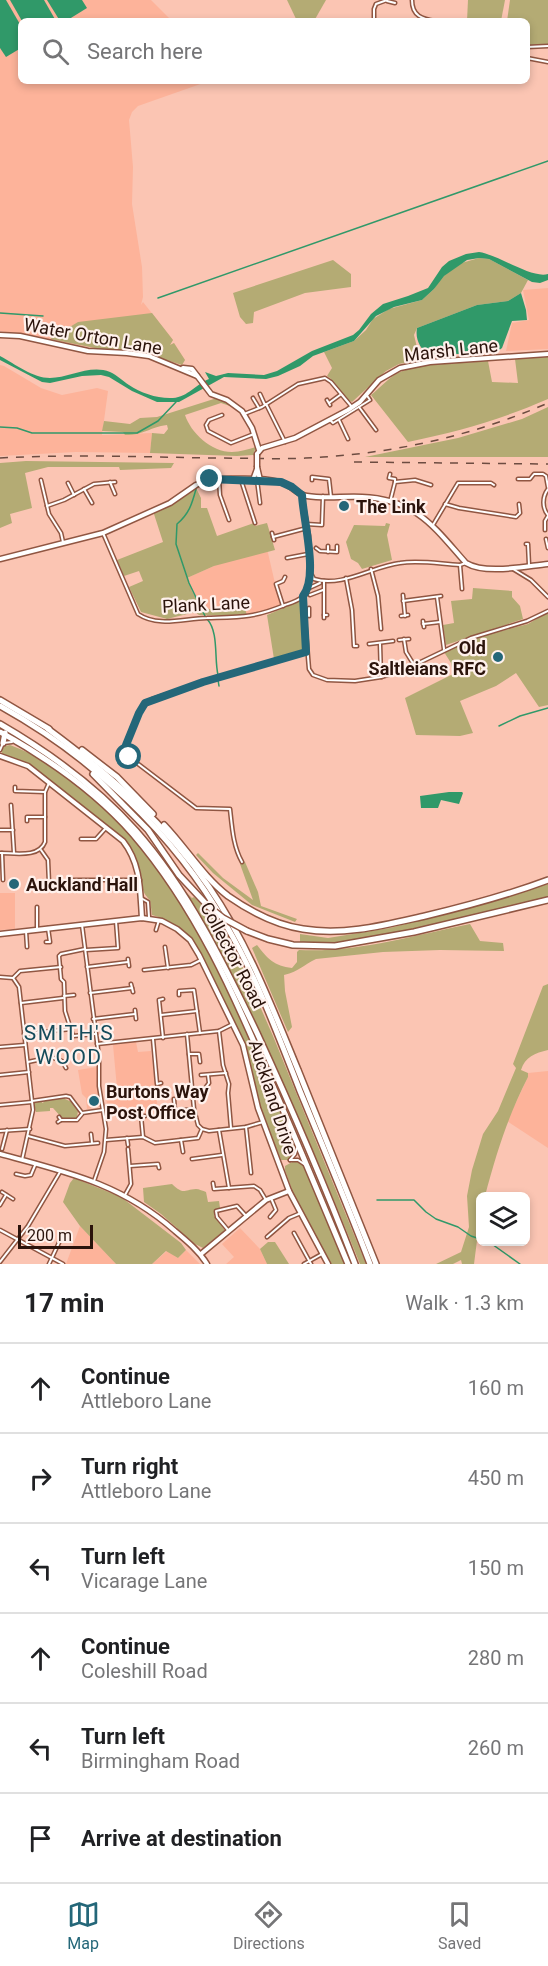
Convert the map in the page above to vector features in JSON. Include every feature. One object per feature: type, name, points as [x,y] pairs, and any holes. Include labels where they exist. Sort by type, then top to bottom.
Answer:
[{"type":"highway","points":[[0,700],[89,755],[117,777],[227,895],[259,915],[284,925],[325,931],[357,930],[459,908],[548,881]]},
{"type":"highway","points":[[0,706],[66,748],[108,782],[163,837],[226,924],[272,1020],[370,1264]]},
{"type":"highway","points":[[0,726],[3,734],[1,747]]},
{"type":"highway","name":"Collector Road","points":[[0,726],[34,744],[82,779],[118,812],[157,858],[186,898],[234,984],[282,1088],[355,1264]]},
{"type":"highway","points":[[48,729],[123,788],[160,826],[209,887],[233,925],[255,967],[277,1019],[376,1264]]},
{"type":"highway","name":"Collector Road","points":[[3,734],[47,760],[115,815],[154,861],[181,899],[230,985],[348,1264]]},
{"type":"highway","points":[[66,748],[141,822],[179,875],[208,906],[223,918],[247,931],[286,944],[335,946],[414,932],[548,900]]},
{"type":"highway","points":[[282,1088],[303,1145],[302,1154]]},
{"type":"street","points":[[412,0],[415,14],[422,18]]},
{"type":"street","points":[[374,18],[376,4],[387,1],[395,3]]},
{"type":"street","points":[[530,47],[548,46]]},
{"type":"street","points":[[530,59],[548,62]]},
{"type":"street","name":"Water Orton Lane","points":[[0,335],[20,336],[94,352],[138,354],[162,360],[198,377],[212,395],[234,405],[244,414]]},
{"type":"street","name":"Marsh Lane","points":[[258,452],[285,442],[352,408],[385,375],[409,365],[548,354]]},
{"type":"street","points":[[260,503],[256,480],[258,452],[254,435],[244,414],[259,408],[298,384],[322,378],[330,380],[352,408]]},
{"type":"street","points":[[260,394],[285,442]]},
{"type":"street","points":[[328,403],[340,394]]},
{"type":"street","name":"Marsh Lane","points":[[330,420],[333,423],[339,420],[370,400],[366,394]]},
{"type":"street","points":[[253,398],[259,408]]},
{"type":"street","points":[[359,407],[376,430]]},
{"type":"street","points":[[222,414],[208,420],[206,424],[208,431],[231,442],[254,435]]},
{"type":"street","points":[[339,420],[348,439]]},
{"type":"street","points":[[390,474],[389,478],[395,479],[395,482]]},
{"type":"street","points":[[518,479],[530,479],[534,474],[546,476],[548,488],[544,504],[548,516],[545,519],[545,530]]},
{"type":"street","points":[[312,480],[312,477],[329,479],[331,496]]},
{"type":"street","points":[[0,559],[103,533],[170,503],[196,485],[210,479],[219,479],[284,483],[302,495],[371,498],[390,502],[411,510],[433,525],[466,563],[477,567],[520,569],[529,565],[548,564]]},
{"type":"street","points":[[219,479],[220,495],[229,520]]},
{"type":"street","points":[[241,480],[255,523]]},
{"type":"street","points":[[395,482],[415,480],[431,485]]},
{"type":"street","points":[[110,482],[115,489],[115,494]]},
{"type":"street","points":[[47,506],[94,484],[115,482]]},
{"type":"street","points":[[390,502],[395,482]]},
{"type":"street","points":[[44,483],[51,520],[61,533],[64,543]]},
{"type":"street","points":[[433,525],[458,483],[491,483],[494,485]]},
{"type":"street","points":[[70,485],[74,495]]},
{"type":"street","points":[[84,489],[90,502]]},
{"type":"street","name":"Plank Lane","points":[[103,533],[136,610],[143,617],[174,622],[206,618],[253,617],[283,606],[303,596],[307,590],[310,575],[309,554],[312,548],[302,495]]},
{"type":"street","points":[[273,537],[307,526],[322,525],[323,496]]},
{"type":"street","points":[[445,504],[455,508],[516,517],[520,513],[519,504]]},
{"type":"street","points":[[546,539],[548,548]]},
{"type":"street","points":[[526,544],[528,544],[529,565]]},
{"type":"street","points":[[328,546],[328,552]]},
{"type":"street","points":[[312,548],[337,552],[337,546]]},
{"type":"street","points":[[287,558],[309,554]]},
{"type":"street","points":[[310,575],[314,579],[323,581],[346,578],[391,564],[410,562],[460,565],[466,563]]},
{"type":"street","points":[[460,565],[462,590]]},
{"type":"street","points":[[371,569],[378,596],[380,627]]},
{"type":"street","points":[[520,569],[548,597]]},
{"type":"street","points":[[283,606],[276,584],[283,581],[285,577]]},
{"type":"street","points":[[346,578],[352,610],[354,646],[357,646]]},
{"type":"street","points":[[307,590],[323,581]]},
{"type":"street","points":[[323,581],[325,616]]},
{"type":"street","points":[[310,595],[323,590]]},
{"type":"street","points":[[403,595],[405,616]]},
{"type":"street","points":[[303,596],[306,652],[311,673],[324,680],[355,681],[381,677],[414,665],[471,638],[527,621],[548,611]]},
{"type":"street","points":[[404,601],[439,597],[444,650]]},
{"type":"street","points":[[304,612],[309,612]]},
{"type":"street","points":[[423,624],[440,622]]},
{"type":"street","points":[[346,637],[353,637]]},
{"type":"street","points":[[404,639],[406,652],[414,665]]},
{"type":"street","points":[[399,640],[409,639]]},
{"type":"street","points":[[369,644],[393,641]]},
{"type":"street","points":[[380,644],[381,677]]},
{"type":"street","points":[[243,862],[238,855],[230,809],[196,808],[129,757],[126,745],[139,713],[145,703],[152,699],[306,652]]},
{"type":"street","points":[[1,747],[13,742],[47,760]]},
{"type":"street","points":[[0,756],[28,766],[118,836],[131,852],[137,866],[142,918]]},
{"type":"street","points":[[3,880],[1,853],[36,853],[41,850],[45,842],[45,792],[50,782]]},
{"type":"street","points":[[15,787],[15,791],[45,792]]},
{"type":"street","points":[[11,805],[9,811],[14,830],[14,853]]},
{"type":"street","points":[[27,821],[27,817],[45,817]]},
{"type":"street","points":[[81,839],[96,839],[107,826]]},
{"type":"street","points":[[0,830],[14,830]]},
{"type":"street","points":[[41,850],[49,863],[49,883],[44,883]]},
{"type":"street","points":[[70,880],[140,880]]},
{"type":"street","points":[[141,898],[148,902],[149,918]]},
{"type":"street","points":[[37,907],[37,930]]},
{"type":"street","name":"Auckland Drive","points":[[0,934],[149,918],[173,926],[185,935],[201,960],[244,1048],[263,1121],[290,1191],[328,1264]]},
{"type":"street","points":[[156,930],[159,920]]},
{"type":"street","points":[[96,1034],[73,1036],[64,997],[59,956],[85,950],[118,948],[116,921]]},
{"type":"street","points":[[82,925],[96,1034],[99,1086],[104,1110],[106,1140],[94,1181]]},
{"type":"street","points":[[46,942],[50,942],[48,928]]},
{"type":"street","points":[[26,931],[27,947]]},
{"type":"street","points":[[165,947],[168,968]]},
{"type":"street","points":[[87,967],[128,960],[129,966]]},
{"type":"street","points":[[144,970],[191,965],[201,960]]},
{"type":"street","points":[[14,978],[20,971],[61,967]]},
{"type":"street","points":[[0,977],[14,978]]},
{"type":"street","points":[[14,978],[18,984],[21,1003],[33,1116],[22,1160]]},
{"type":"street","points":[[90,993],[132,988]]},
{"type":"street","points":[[179,995],[179,991],[194,990],[200,1033]]},
{"type":"street","points":[[21,1003],[74,995]]},
{"type":"street","points":[[163,999],[159,1000],[163,1038]]},
{"type":"street","points":[[161,1015],[197,1011]]},
{"type":"street","points":[[93,1019],[135,1012],[136,1019]]},
{"type":"street","points":[[97,1044],[219,1031],[233,1024]]},
{"type":"street","points":[[24,1034],[71,1029]]},
{"type":"street","points":[[219,1031],[229,1086],[231,1128]]},
{"type":"street","points":[[187,1034],[196,1122],[202,1129],[246,1127],[263,1121]]},
{"type":"street","points":[[153,1039],[157,1084],[161,1083]]},
{"type":"street","points":[[0,1047],[25,1045]]},
{"type":"street","points":[[189,1054],[199,1054],[200,1062]]},
{"type":"street","points":[[28,1062],[51,1057],[62,1061],[66,1068]]},
{"type":"street","points":[[0,1076],[29,1072]]},
{"type":"street","points":[[201,1075],[226,1072]]},
{"type":"street","points":[[206,1092],[209,1083],[208,1075]]},
{"type":"street","points":[[0,1105],[66,1096],[70,1097],[82,1113]]},
{"type":"street","points":[[174,1099],[175,1111]]},
{"type":"street","points":[[168,1115],[167,1112],[194,1109]]},
{"type":"street","points":[[59,1120],[77,1119],[82,1113],[104,1110]]},
{"type":"street","points":[[122,1118],[143,1116],[143,1137]]},
{"type":"street","points":[[246,1127],[251,1173]]},
{"type":"street","points":[[0,1131],[30,1129]]},
{"type":"street","points":[[106,1140],[143,1137],[153,1143],[181,1140],[198,1138],[202,1129]]},
{"type":"street","points":[[7,1130],[1,1149],[22,1160],[94,1181],[125,1195],[164,1221],[201,1254],[207,1264]]},
{"type":"street","points":[[219,1130],[229,1188]]},
{"type":"street","points":[[91,1134],[92,1143]]},
{"type":"street","points":[[28,1136],[65,1146],[98,1143]]},
{"type":"street","points":[[127,1138],[128,1145]]},
{"type":"street","points":[[181,1140],[183,1152]]},
{"type":"street","points":[[290,1160],[296,1154],[297,1142]]},
{"type":"street","points":[[125,1195],[131,1184],[128,1149]]},
{"type":"street","points":[[280,1165],[302,1154]]},
{"type":"street","points":[[192,1159],[222,1155]]},
{"type":"street","points":[[290,1160],[303,1162],[315,1185]]},
{"type":"street","points":[[18,1176],[31,1175],[36,1164]]},
{"type":"street","points":[[130,1166],[158,1164],[159,1168]]},
{"type":"street","points":[[0,1262],[39,1210],[60,1170]]},
{"type":"street","points":[[213,1183],[214,1190],[254,1186],[276,1210],[270,1217]]},
{"type":"street","points":[[201,1254],[268,1199],[290,1191]]},
{"type":"street","points":[[2,1192],[13,1198]]},
{"type":"street","points":[[0,1205],[6,1195]]},
{"type":"street","points":[[229,1232],[217,1217],[216,1211],[237,1206],[247,1216]]},
{"type":"street","points":[[267,1237],[289,1218],[301,1213]]},
{"type":"street","points":[[0,1230],[63,1264]]},
{"type":"street","points":[[294,1233],[310,1263]]},
{"type":"street","points":[[50,1264],[63,1234]]},
{"type":"street","points":[[304,1264],[310,1263],[322,1254]]},
{"type":"shaded area","points":[[0,0],[151,0],[169,18],[18,18],[18,84],[200,84],[138,106],[132,112],[129,120],[133,167],[132,204],[142,267],[141,305],[143,302],[173,340],[170,345],[174,343],[185,360],[182,365],[142,352],[100,349],[0,331]]},
{"type":"shaded area","points":[[0,0],[6,0],[18,21],[18,50],[6,57],[0,48]]},
{"type":"shaded area","points":[[10,0],[44,0],[54,18],[20,18]]},
{"type":"shaded area","points":[[47,0],[82,0],[87,8],[71,18],[58,18]]},
{"type":"shaded area","points":[[287,0],[326,0],[316,18],[296,18]]},
{"type":"shaded area","points":[[468,0],[505,0],[502,18],[467,18]]},
{"type":"shaded area","points":[[510,0],[548,0],[548,44],[530,45],[530,18],[507,18]]},
{"type":"shaded area","points":[[479,252],[533,273],[548,274],[548,280],[540,283],[532,282],[489,259],[467,260],[444,276],[422,300],[394,307],[376,316],[354,341],[313,356],[300,366],[278,376],[266,379],[224,377],[179,402],[157,402],[101,375],[82,376],[50,383],[42,382],[0,360],[0,356],[31,373],[50,378],[87,370],[102,370],[113,373],[144,393],[161,398],[178,397],[209,379],[205,372],[216,376],[228,373],[264,375],[277,371],[312,351],[353,335],[383,304],[428,288],[442,267],[449,261],[466,254]]},
{"type":"shaded area","points":[[479,258],[489,259],[528,280],[521,293],[508,301],[477,305],[417,328],[414,335],[420,360],[399,364],[386,371],[352,402],[347,399],[327,376],[332,368],[324,352],[354,341],[366,330],[373,319],[389,309],[422,300],[434,289],[441,278],[458,264]]},
{"type":"shaded area","points":[[333,260],[351,274],[351,287],[305,293],[254,312],[253,323],[246,324],[240,317],[233,293]]},
{"type":"shaded area","points":[[548,288],[548,349],[506,351],[512,323],[529,320],[523,290]]},
{"type":"shaded area","points":[[521,293],[527,320],[512,321],[502,348],[498,351],[431,356],[419,344],[417,328],[477,305],[508,301]]},
{"type":"shaded area","points":[[152,313],[173,340],[170,345],[174,343],[185,360],[182,365],[142,352],[100,349],[50,339],[78,322]]},
{"type":"shaded area","points":[[548,357],[548,399],[479,424],[408,442],[371,395],[400,372],[421,366],[443,364],[488,361],[492,382],[518,383],[515,359]]},
{"type":"shaded area","points":[[0,365],[41,388],[62,395],[97,388],[108,391],[102,435],[152,433],[150,453],[76,452],[0,456]]},
{"type":"shaded area","points":[[217,398],[230,406],[221,403],[185,415],[188,422],[197,435],[209,445],[224,451],[235,452],[256,447],[253,455],[150,453],[152,433],[164,434],[168,429],[167,425],[132,435],[102,431],[104,421],[130,424],[140,418],[157,417]]},
{"type":"shaded area","points":[[548,407],[548,457],[365,457],[458,438],[522,419]]},
{"type":"shaded area","points":[[26,461],[174,463],[171,468],[120,470],[119,467],[48,467],[25,473],[32,508],[10,514],[12,523],[0,528],[0,463]]},
{"type":"shaded area","points":[[196,488],[201,498],[201,508],[207,508],[217,536],[254,523],[255,526],[267,523],[275,550],[214,566],[187,578],[200,606],[218,612],[231,606],[245,608],[247,616],[199,615],[195,612],[167,619],[141,612],[129,587],[143,581],[139,571],[124,576],[117,560],[163,542],[153,511],[162,509]]},
{"type":"shaded area","points":[[386,523],[390,524],[387,535],[392,560],[362,569],[351,559],[346,542],[354,525],[385,526]]},
{"type":"shaded area","points":[[265,540],[280,605],[247,616],[219,616],[200,606],[187,578]]},
{"type":"shaded area","points":[[473,588],[512,591],[512,597],[520,606],[523,619],[446,645],[443,625],[454,623],[451,601],[472,599]]},
{"type":"shaded area","points":[[300,601],[303,604],[303,651],[274,659],[267,615]]},
{"type":"shaded area","name":"Old Saltleians RFC","points":[[548,614],[548,705],[539,707],[516,673],[496,686],[460,701],[473,733],[460,736],[416,735],[405,698],[453,674],[451,663],[444,652],[475,638],[528,624]]},
{"type":"shaded area","points":[[10,745],[51,766],[115,817],[166,881],[205,945],[253,1045],[296,1148],[294,1155],[288,1160],[281,1160],[257,1100],[242,1038],[197,948],[177,926],[152,915],[150,900],[143,890],[138,866],[123,840],[29,765],[2,754],[2,749]]},
{"type":"shaded area","points":[[449,792],[463,793],[459,804],[441,800],[438,808],[421,808],[420,796]]},
{"type":"shaded area","points":[[198,853],[223,878],[253,900],[240,864],[245,862],[258,892],[261,906],[297,919],[295,922],[252,905],[213,873],[196,855]]},
{"type":"shaded area","points":[[548,884],[548,898],[434,925],[340,943],[300,942],[300,934],[328,938],[390,928],[480,905]]},
{"type":"shaded area","points":[[181,887],[217,919],[234,947],[366,1264],[360,1264],[289,1098],[236,985]]},
{"type":"shaded area","points":[[0,893],[15,893],[15,929],[0,930]]},
{"type":"shaded area","points":[[470,924],[480,941],[503,943],[504,951],[383,952],[316,959],[284,975],[292,1027],[288,1032],[252,948],[257,945],[272,961],[280,966],[292,968],[297,962],[299,950],[364,946]]},
{"type":"shaded area","points":[[548,984],[548,1050],[531,1056],[525,1062],[521,1070],[528,1073],[528,1077],[503,1135],[486,1192],[476,1192],[474,1264],[462,1264],[461,1260],[453,1264],[436,1264],[461,1252],[469,1227],[467,1196],[483,1134],[498,1111],[516,1068],[513,1064],[543,986]]},
{"type":"shaded area","points":[[136,1042],[138,1052],[151,1051],[158,1111],[112,1116],[108,1111],[105,1089],[117,1088],[113,1045]]},
{"type":"shaded area","points":[[97,1067],[100,1107],[87,1109],[78,1070]]},
{"type":"shaded area","points":[[548,1071],[548,1148],[507,1121],[528,1073]]},
{"type":"shaded area","points":[[65,1097],[78,1111],[77,1118],[62,1118],[53,1108],[50,1108],[50,1111],[36,1112],[34,1103]]},
{"type":"shaded area","points":[[294,1161],[303,1164],[346,1264],[330,1264],[295,1198],[285,1170],[285,1166]]},
{"type":"shaded area","points":[[74,1178],[121,1197],[181,1243],[186,1250],[178,1258],[166,1251],[152,1264],[116,1264],[80,1226],[63,1202]]},
{"type":"shaded area","points":[[172,1184],[181,1191],[196,1189],[206,1192],[208,1202],[219,1201],[220,1208],[214,1212],[214,1216],[225,1230],[203,1248],[144,1202],[143,1188]]},
{"type":"shaded area","points":[[80,1226],[116,1264],[66,1264]]},
{"type":"shaded area","points":[[240,1228],[260,1249],[267,1264],[226,1264],[234,1257],[222,1244]]},
{"type":"shaded area","points":[[268,1242],[275,1242],[289,1264],[267,1264],[260,1249]]},
{"type":"shaded area","points":[[186,1250],[200,1264],[152,1264],[167,1251],[178,1258]]},
{"type":"waterway","points":[[158,298],[548,161]]},
{"type":"waterway","points":[[0,313],[43,316]]},
{"type":"waterway","points":[[0,427],[17,428],[32,433],[137,433],[158,421],[176,402]]},
{"type":"waterway","points":[[196,489],[190,508],[177,524],[176,544],[189,583],[205,616]]},
{"type":"waterway","points":[[207,619],[215,638],[218,675]]},
{"type":"waterway","points":[[218,680],[219,686]]},
{"type":"waterway","points":[[499,726],[520,716],[548,708]]},
{"type":"waterway","points":[[377,1200],[414,1200],[436,1219],[458,1227],[476,1238]]},
{"type":"waterway","points":[[495,1246],[520,1264]]},
{"type":"railway","points":[[0,458],[80,456],[282,459],[352,455],[438,440],[494,424],[548,403]]},
{"type":"railway","points":[[354,462],[548,464]]},
{"type":"place","name":"The Link","points":[[344,506]]},
{"type":"place","name":"Old Saltleians RFC","points":[[498,657]]},
{"type":"place","name":"Auckland Hall","points":[[14,884]]},
{"type":"place","name":"Burtons Way Post Office","points":[[94,1101]]},
{"type":"district","name":"SMITH'S WOOD","points":[[69,1045]]},
{"type":"route","points":[[129,757],[126,745],[145,703],[203,682],[306,652],[303,596],[307,590],[310,575],[309,536],[302,495],[281,482],[210,479]]}]
